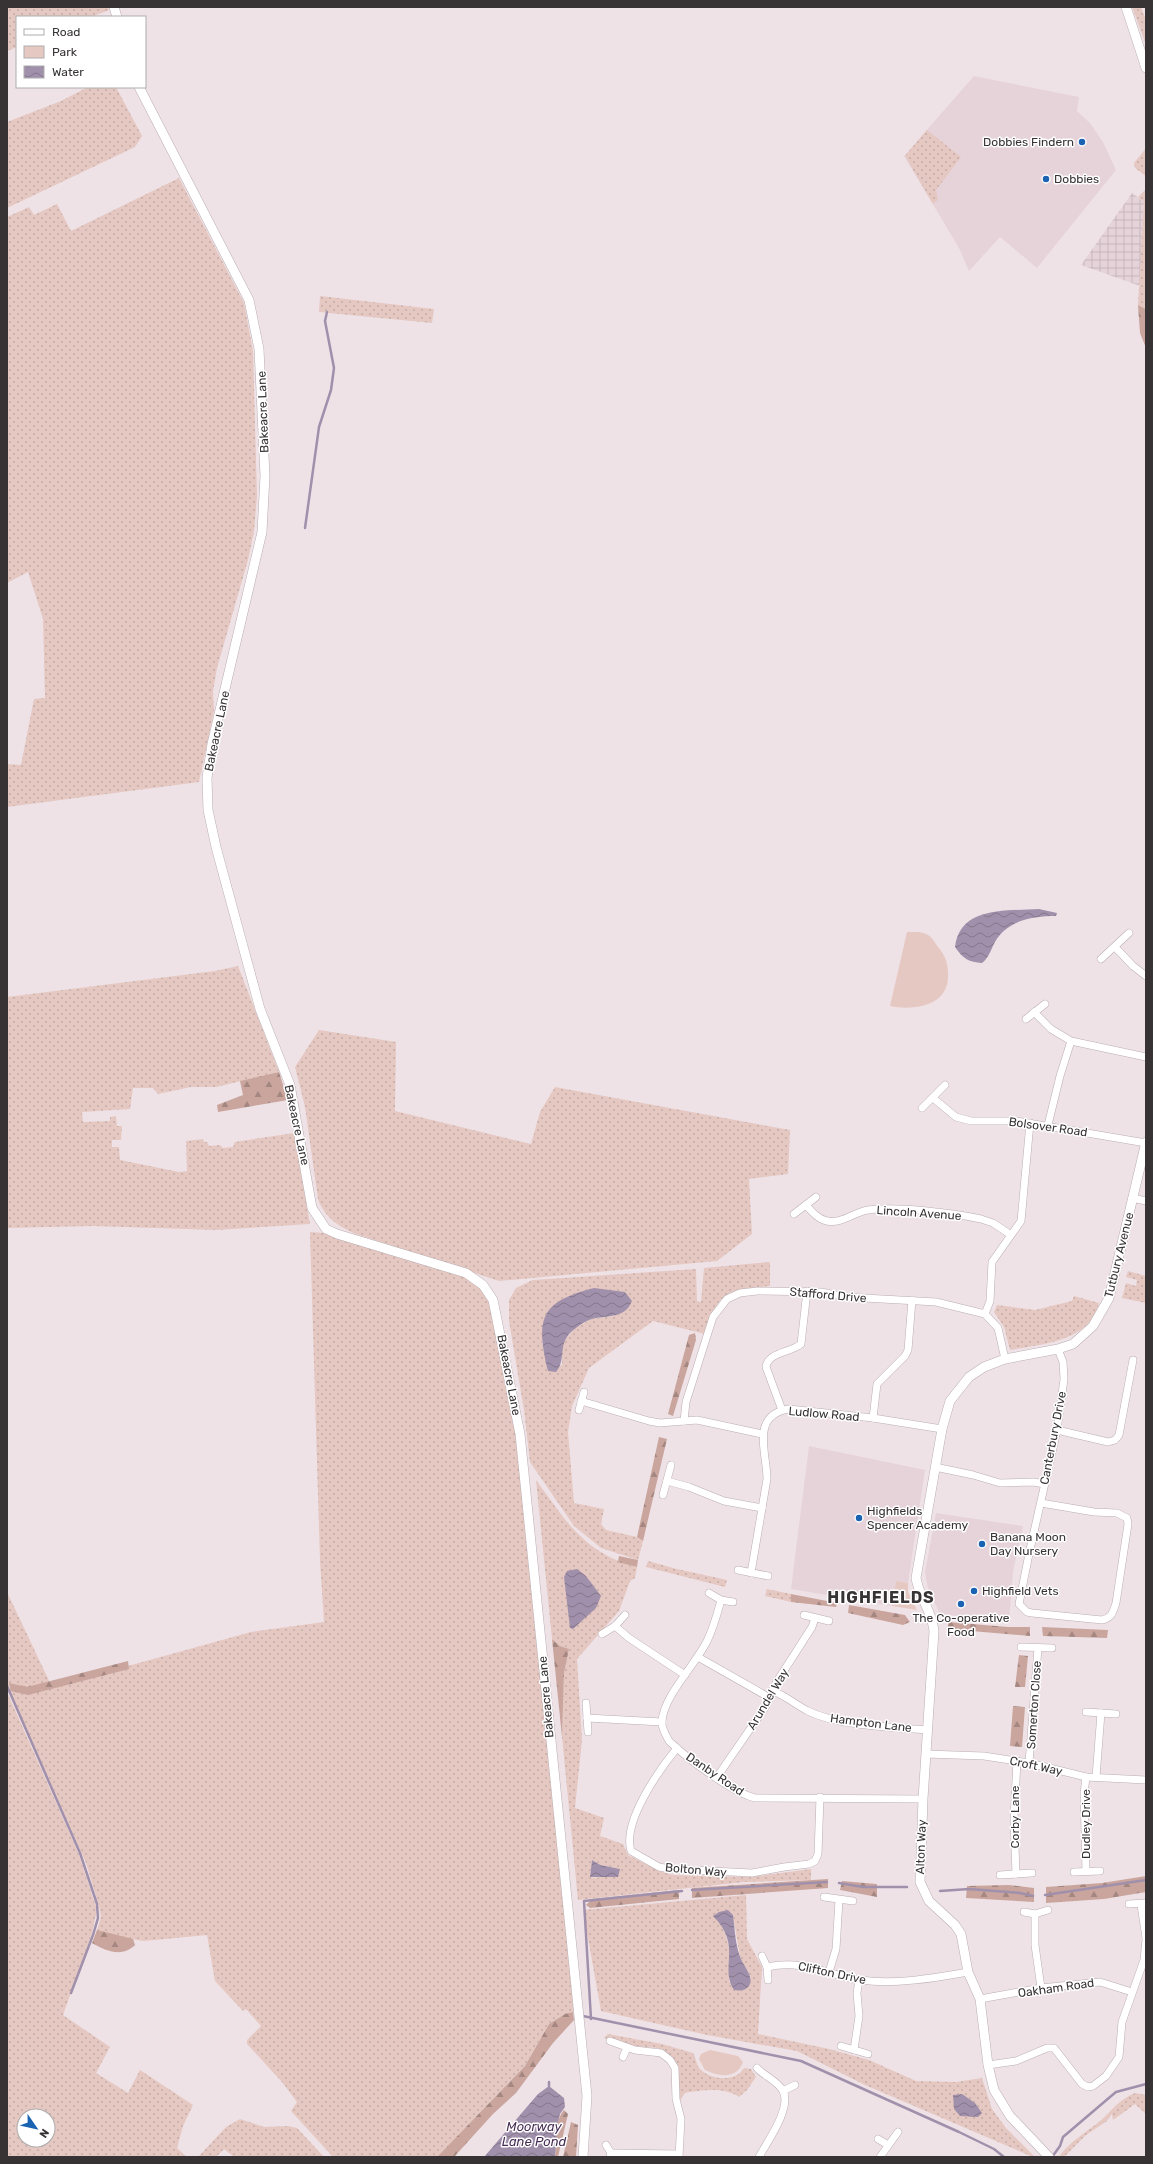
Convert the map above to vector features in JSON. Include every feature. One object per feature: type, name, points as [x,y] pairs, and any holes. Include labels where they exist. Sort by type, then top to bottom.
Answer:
[{"type":"street","points":[[1126,7],[1146,68]]},
{"type":"street","name":"Bakeacre Lane","points":[[141,88],[249,300],[259,349],[265,476],[262,532],[212,744],[207,778],[208,810],[216,847],[260,1009],[290,1085],[312,1208],[326,1229],[337,1234],[466,1274],[483,1285],[493,1300],[520,1434],[587,2096],[583,2157]]},
{"type":"street","points":[[1101,959],[1129,933]]},
{"type":"street","points":[[1115,947],[1133,966],[1146,976]]},
{"type":"street","points":[[1026,1019],[1045,1004]]},
{"type":"street","points":[[1034,1012],[1051,1029],[1071,1041],[1146,1057]]},
{"type":"street","points":[[1048,1125],[1060,1076],[1071,1041]]},
{"type":"street","points":[[922,1108],[945,1085]]},
{"type":"street","name":"Bolsover Road","points":[[932,1098],[956,1117],[971,1121],[1003,1121],[1048,1125],[1146,1142]]},
{"type":"street","points":[[1005,1359],[998,1328],[985,1314],[990,1301],[992,1262],[1021,1221],[1030,1123]]},
{"type":"street","name":"Tutbury Avenue","points":[[933,1627],[928,1609],[918,1591],[916,1578],[942,1429],[950,1401],[969,1377],[984,1367],[1005,1359],[1058,1350],[1073,1344],[1085,1335],[1093,1326],[1105,1309],[1109,1298],[1146,1142]]},
{"type":"street","points":[[794,1214],[816,1197]]},
{"type":"street","points":[[1132,1198],[1146,1201]]},
{"type":"street","name":"Lincoln Avenue","points":[[806,1205],[819,1218],[827,1221],[844,1220],[869,1210],[907,1210],[982,1219],[993,1223],[1012,1235]]},
{"type":"street","points":[[782,1410],[766,1367],[767,1361],[771,1357],[800,1344],[807,1291]]},
{"type":"street","name":"Stafford Drive","points":[[684,1421],[684,1411],[713,1317],[720,1306],[727,1299],[740,1293],[807,1291],[846,1297],[936,1302],[985,1314]]},
{"type":"street","points":[[873,1418],[877,1384],[905,1356],[908,1350],[912,1300]]},
{"type":"street","name":"Canterbury Drive","points":[[1040,1503],[1094,1512],[1117,1513],[1127,1518],[1128,1524],[1116,1603],[1112,1615],[1108,1619],[1102,1620],[1032,1613],[1027,1612],[1019,1604],[1040,1503],[1044,1484],[1057,1430],[1064,1379],[1063,1362],[1058,1350]]},
{"type":"street","points":[[1057,1430],[1108,1442],[1115,1440],[1119,1435],[1133,1360]]},
{"type":"street","points":[[579,1410],[584,1392]]},
{"type":"street","points":[[581,1401],[649,1421],[660,1423],[697,1420],[710,1421],[762,1434],[767,1466],[762,1508],[751,1573]]},
{"type":"street","name":"Ludlow Road","points":[[762,1434],[772,1417],[782,1410],[790,1409],[873,1418],[942,1429]]},
{"type":"street","points":[[663,1495],[671,1465]]},
{"type":"street","points":[[935,1467],[973,1474],[1000,1483],[1034,1482],[1044,1484]]},
{"type":"street","points":[[667,1481],[688,1487],[724,1501],[762,1508]]},
{"type":"street","points":[[738,1570],[768,1576]]},
{"type":"street","points":[[709,1593],[721,1600],[733,1602]]},
{"type":"street","points":[[587,1718],[662,1722],[669,1701],[706,1642],[721,1600]]},
{"type":"street","points":[[602,1634],[615,1626],[624,1615]]},
{"type":"street","points":[[804,1615],[829,1621]]},
{"type":"street","name":"Arundel Way","points":[[717,1777],[771,1695],[812,1627],[815,1618]]},
{"type":"street","points":[[615,1626],[629,1638],[685,1675]]},
{"type":"street","name":"Alton Way","points":[[933,1627],[923,1799],[920,1882],[929,1901],[955,1925],[961,1934],[968,1972],[980,1999],[988,2065],[994,2090],[1003,2105],[1046,2154]]},
{"type":"street","name":"Somerton Close","points":[[1021,1647],[1052,1648]]},
{"type":"street","name":"Somerton Close","points":[[1029,1763],[1038,1648]]},
{"type":"street","name":"Hampton Lane","points":[[698,1657],[771,1695],[808,1711],[829,1718],[851,1722],[927,1730]]},
{"type":"street","points":[[586,1703],[588,1732]]},
{"type":"street","points":[[1086,1712],[1116,1714]]},
{"type":"street","points":[[1096,1777],[1101,1713]]},
{"type":"street","name":"Danby Road","points":[[662,1722],[664,1733],[677,1748],[744,1795],[755,1798],[820,1797],[923,1799]]},
{"type":"street","name":"Bolton Way","points":[[677,1748],[662,1766],[647,1791],[629,1838],[631,1851],[659,1867],[680,1871],[752,1874],[784,1867],[809,1864],[815,1861],[818,1854],[820,1797]]},
{"type":"street","name":"Croft Way","points":[[926,1754],[984,1756],[1029,1763],[1086,1777],[1146,1780]]},
{"type":"street","name":"Corby Lane","points":[[1016,1874],[1014,1819],[1017,1761]]},
{"type":"street","name":"Dudley Drive","points":[[1086,1777],[1084,1794],[1086,1872]]},
{"type":"street","points":[[1126,1788],[1127,1780]]},
{"type":"street","name":"Dudley Drive","points":[[1074,1872],[1100,1871]]},
{"type":"street","points":[[1000,1875],[1032,1872]]},
{"type":"street","points":[[824,1897],[853,1901]]},
{"type":"street","points":[[830,1972],[836,1949],[839,1900]]},
{"type":"street","points":[[988,2065],[1016,2061],[1047,2048],[1054,2048],[1082,2084],[1088,2087],[1093,2086],[1106,2076],[1119,2057],[1122,2022],[1144,1960],[1146,1938],[1143,1904],[1129,1904]]},
{"type":"street","points":[[1024,1912],[1035,1914],[1048,1910]]},
{"type":"street","points":[[1035,1914],[1035,1945],[1041,1988]]},
{"type":"street","points":[[762,1956],[767,1967],[768,1980]]},
{"type":"street","name":"Clifton Drive","points":[[767,1967],[780,1964],[795,1964],[859,1980],[875,1981],[924,1978],[968,1972]]},
{"type":"street","points":[[854,2050],[859,2016],[857,1993],[859,1980]]},
{"type":"street","name":"Oakham Road","points":[[980,1999],[1041,1988],[1100,1982],[1132,1992]]},
{"type":"street","points":[[606,2145],[611,2155],[679,2156],[680,2119],[676,2099],[675,2068],[670,2060],[662,2053],[627,2048],[610,2041]]},
{"type":"street","points":[[841,2046],[868,2054]]},
{"type":"street","points":[[623,2057],[627,2048]]},
{"type":"street","points":[[757,2068],[783,2091],[786,2099],[783,2112],[759,2157]]},
{"type":"street","points":[[783,2091],[795,2085]]},
{"type":"street","points":[[880,2157],[898,2132]]},
{"type":"street","points":[[878,2139],[888,2145]]},
{"type":"shaded area","points":[[974,76],[1079,97],[1077,111],[1090,123],[1103,142],[1116,170],[1037,268],[1000,237],[969,271],[959,248],[904,156]]},
{"type":"shaded area","points":[[1132,193],[1144,202],[1140,286],[1081,265]]},
{"type":"shaded area","name":"Highfields Spencer Academy","points":[[809,1446],[925,1470],[908,1583],[896,1581],[892,1606],[791,1589]]},
{"type":"shaded area","points":[[936,1513],[1023,1526],[1013,1572],[1009,1622],[940,1614],[928,1589],[925,1572]]},
{"type":"green space","points":[[7,7],[108,7],[109,10],[94,16],[16,16],[16,47],[7,51]]},
{"type":"green space","points":[[1132,7],[1141,7],[1146,20],[1146,45]]},
{"type":"green space","points":[[86,88],[117,88],[142,136],[135,147],[7,208],[7,122],[61,101]]},
{"type":"green space","points":[[927,130],[961,157],[936,190],[938,200],[933,204],[905,156]]},
{"type":"green space","points":[[1146,148],[1146,176],[1135,168],[1134,163]]},
{"type":"green space","points":[[179,178],[244,303],[253,351],[257,496],[254,531],[248,560],[217,668],[213,691],[214,711],[199,782],[7,807],[7,764],[21,765],[34,699],[45,698],[43,619],[28,572],[7,583],[7,217],[29,207],[34,215],[57,204],[71,231]]},
{"type":"green space","points":[[1146,189],[1146,309],[1138,305],[1144,202],[1138,197]]},
{"type":"green space","points":[[320,296],[434,309],[432,323],[319,312]]},
{"type":"green space","points":[[1138,305],[1146,309],[1146,348],[1140,333]]},
{"type":"green space","points":[[907,932],[918,932],[929,936],[943,954],[948,971],[947,985],[943,994],[928,1004],[909,1008],[890,1006]]},
{"type":"green space","points":[[238,966],[279,1072],[216,1087],[191,1087],[158,1094],[153,1088],[133,1088],[130,1109],[82,1112],[83,1122],[110,1121],[110,1117],[116,1116],[117,1126],[122,1126],[121,1140],[112,1140],[112,1147],[119,1147],[120,1160],[179,1172],[187,1171],[186,1141],[203,1139],[209,1146],[220,1145],[223,1148],[233,1147],[235,1142],[294,1133],[310,1224],[217,1230],[93,1226],[7,1228],[7,997],[215,971]]},
{"type":"green space","points":[[319,1030],[396,1042],[395,1111],[531,1144],[540,1112],[555,1087],[790,1130],[788,1174],[749,1179],[752,1234],[717,1261],[499,1281],[356,1234],[333,1221],[324,1211],[318,1199],[305,1107],[295,1067]]},
{"type":"green space","points":[[279,1072],[288,1100],[218,1112],[217,1105],[243,1095],[240,1081]]},
{"type":"green space","points":[[310,1232],[337,1234],[466,1273],[489,1293],[515,1405],[578,2011],[565,2014],[549,2024],[525,2066],[437,2157],[333,2157],[291,2111],[297,2102],[282,2082],[247,2044],[247,2040],[261,2026],[246,2009],[243,2011],[215,1981],[207,1935],[144,1941],[96,1934],[101,1917],[86,1863],[7,1685],[7,1592],[52,1687],[251,1632],[324,1622],[320,1561]]},
{"type":"green space","points":[[770,1262],[770,1286],[743,1289],[726,1295],[720,1300],[715,1308],[705,1334],[653,1321],[589,1368],[572,1406],[568,1432],[574,1503],[604,1509],[601,1524],[606,1530],[637,1537],[643,1541],[638,1560],[601,1548],[574,1526],[530,1462],[524,1410],[509,1321],[509,1300],[516,1288],[533,1280],[696,1269],[697,1301],[701,1302],[704,1268]],"holes":[[[632,1301],[614,1316],[592,1319]],[[589,1320],[574,1329],[562,1344],[562,1365],[548,1371],[542,1341]]]},
{"type":"green space","points":[[1128,1271],[1146,1276],[1146,1303],[1122,1298],[1126,1283],[1136,1286],[1137,1280],[1126,1277]]},
{"type":"green space","points":[[1074,1296],[1099,1303],[1094,1316],[1085,1326],[1063,1339],[1036,1346],[1010,1350],[1004,1327],[994,1312],[997,1305],[1035,1310],[1072,1301]]},
{"type":"green space","points":[[695,1333],[696,1340],[673,1416],[668,1414],[689,1335]]},
{"type":"green space","points":[[659,1437],[667,1439],[643,1541],[637,1537]]},
{"type":"green space","points":[[536,1480],[557,1509],[578,1534],[603,1553],[619,1561],[637,1567],[635,1578],[630,1581],[619,1611],[577,1659],[582,1740],[575,1808],[604,1818],[600,1836],[623,1844],[628,1855],[659,1871],[674,1875],[751,1877],[811,1869],[811,1880],[744,1882],[578,1900],[562,1737],[564,1673],[569,1649],[560,1646],[552,1639]],"holes":[[[592,1860],[600,1865],[620,1869],[601,1877],[590,1877]]]},
{"type":"green space","points":[[619,1556],[638,1560],[637,1567],[618,1562]]},
{"type":"green space","points":[[648,1561],[727,1580],[725,1587],[646,1567]]},
{"type":"green space","points":[[896,1581],[908,1583],[908,1592],[917,1610],[892,1606]]},
{"type":"green space","points":[[767,1589],[791,1594],[791,1602],[765,1596]]},
{"type":"green space","points":[[791,1594],[837,1603],[836,1607],[791,1602]]},
{"type":"green space","points":[[849,1605],[905,1615],[910,1622],[903,1625],[848,1613]]},
{"type":"green space","points":[[948,1622],[1008,1627],[1030,1627],[1030,1636],[948,1629]]},
{"type":"green space","points":[[1042,1627],[1108,1630],[1107,1638],[1043,1636]]},
{"type":"green space","points":[[552,1639],[560,1646],[569,1649],[564,1673],[562,1737]]},
{"type":"green space","points":[[1019,1655],[1028,1656],[1025,1687],[1015,1687]]},
{"type":"green space","points":[[128,1661],[129,1669],[28,1695],[11,1691],[9,1683],[27,1687]]},
{"type":"green space","points":[[7,1692],[78,1852],[97,1910],[92,1933],[63,2015],[110,2047],[96,2073],[128,2093],[140,2070],[193,2105],[183,2126],[177,2148],[187,2157],[7,2157]]},
{"type":"green space","points":[[1013,1706],[1025,1707],[1022,1747],[1010,1746]]},
{"type":"green space","points":[[1146,1876],[1146,1892],[1104,1899],[1046,1903],[1046,1887],[1102,1883]]},
{"type":"green space","points":[[828,1879],[828,1888],[692,1898],[692,1888]]},
{"type":"green space","points":[[842,1881],[877,1884],[877,1897],[840,1890]]},
{"type":"green space","points":[[1009,1885],[1034,1888],[1034,1902],[966,1898],[967,1886]]},
{"type":"green space","points":[[679,1890],[679,1899],[590,1908],[586,1905],[592,1899]]},
{"type":"green space","points":[[746,1895],[747,1939],[762,1967],[758,2034],[829,2049],[869,2060],[916,2081],[956,2082],[982,2078],[992,2109],[1006,2128],[1034,2156],[1033,2157],[865,2085],[797,2051],[707,2035],[601,2011],[583,1910]],"holes":[[[733,1915],[740,1957],[751,1978],[729,1982],[730,1959],[727,1938],[720,1923]]]},
{"type":"green space","points":[[97,1930],[133,1939],[135,1945],[125,1951],[108,1951],[92,1943]]},
{"type":"green space","points":[[573,2012],[574,2020],[553,2043],[516,2093],[493,2114],[454,2157],[437,2157],[525,2066],[549,2024],[565,2014]]},
{"type":"green space","points":[[608,2034],[662,2044],[693,2053],[699,2068],[709,2075],[729,2078],[740,2073],[744,2068],[751,2069],[756,2077],[747,2090],[739,2097],[727,2092],[706,2090],[685,2093],[680,2100],[677,2066],[673,2057],[658,2048],[635,2046],[604,2038]]},
{"type":"green space","points":[[710,2050],[738,2056],[743,2062],[740,2068],[732,2074],[722,2075],[710,2072],[705,2070],[699,2059],[701,2054]]},
{"type":"green space","points":[[1135,2093],[1146,2095],[1146,2114],[1135,2104],[1113,2120],[1112,2114],[1107,2121],[1086,2135],[1066,2155],[1062,2157],[1060,2155],[1073,2141],[1099,2122],[1120,2102]]},
{"type":"green space","points":[[564,2110],[568,2114],[558,2157],[555,2157],[557,2126]]},
{"type":"green space","points":[[240,2119],[264,2127],[288,2126],[297,2128],[324,2157],[234,2157],[224,2149],[216,2157],[198,2157],[226,2127]]},
{"type":"green space","points":[[571,2122],[578,2125],[576,2157],[563,2157]]},
{"type":"water","points":[[1039,909],[1057,913],[1056,916],[1030,918],[1014,924],[1006,929],[995,942],[988,956],[982,963],[973,962],[967,959],[955,947],[959,934],[966,924],[975,917],[1000,911]]},
{"type":"water","points":[[594,1288],[625,1292],[632,1301],[629,1307],[620,1314],[590,1320],[576,1328],[566,1339],[561,1361],[556,1372],[548,1371],[542,1338],[546,1315],[552,1307],[562,1300],[576,1293]]},
{"type":"water","points":[[577,1569],[586,1576],[601,1596],[596,1608],[573,1629],[570,1628],[564,1577],[567,1571]]},
{"type":"water","points":[[592,1860],[600,1865],[620,1869],[618,1877],[590,1877]]},
{"type":"water","points":[[728,1910],[733,1915],[736,1943],[739,1954],[748,1971],[751,1981],[749,1986],[743,1990],[734,1990],[730,1981],[729,1947],[727,1937],[722,1927],[713,1916],[719,1912]]},
{"type":"water","name":"Moorway Lane Pond","points":[[549,2086],[564,2098],[565,2107],[560,2114],[558,2123],[555,2157],[484,2157],[538,2094]]},
{"type":"water","points":[[962,2094],[975,2103],[982,2113],[978,2117],[960,2116],[954,2109],[953,2095]]},
{"type":"waterway","points":[[305,528],[319,427],[331,390],[334,368],[325,321],[327,312]]},
{"type":"waterway","points":[[7,1686],[80,1853],[97,1904],[98,1918],[71,1993]]},
{"type":"waterway","points":[[1045,1895],[1146,1880]]},
{"type":"waterway","points":[[692,1890],[827,1882]]},
{"type":"waterway","points":[[839,1883],[863,1887],[907,1887]]},
{"type":"waterway","points":[[940,1891],[969,1889],[1020,1893],[1033,1896]]},
{"type":"waterway","points":[[591,2019],[584,1901],[682,1891]]},
{"type":"waterway","points":[[583,2016],[801,2061],[959,2132],[994,2149],[1004,2157]]},
{"type":"waterway","points":[[1052,2157],[1060,2146],[1063,2137],[1116,2092],[1146,2084]]},
{"type":"place","name":"Dobbies Findern","points":[[1082,142]]},
{"type":"place","name":"Dobbies","points":[[1046,179]]},
{"type":"place","name":"Highfields Spencer Academy","points":[[859,1518]]},
{"type":"place","name":"Banana Moon Day Nursery","points":[[982,1544]]},
{"type":"place","name":"Highfield Vets","points":[[974,1591]]},
{"type":"place","name":"The Co-operative Food","points":[[961,1604]]},
{"type":"district","name":"HIGHFIELDS","points":[[881,1597]]}]
